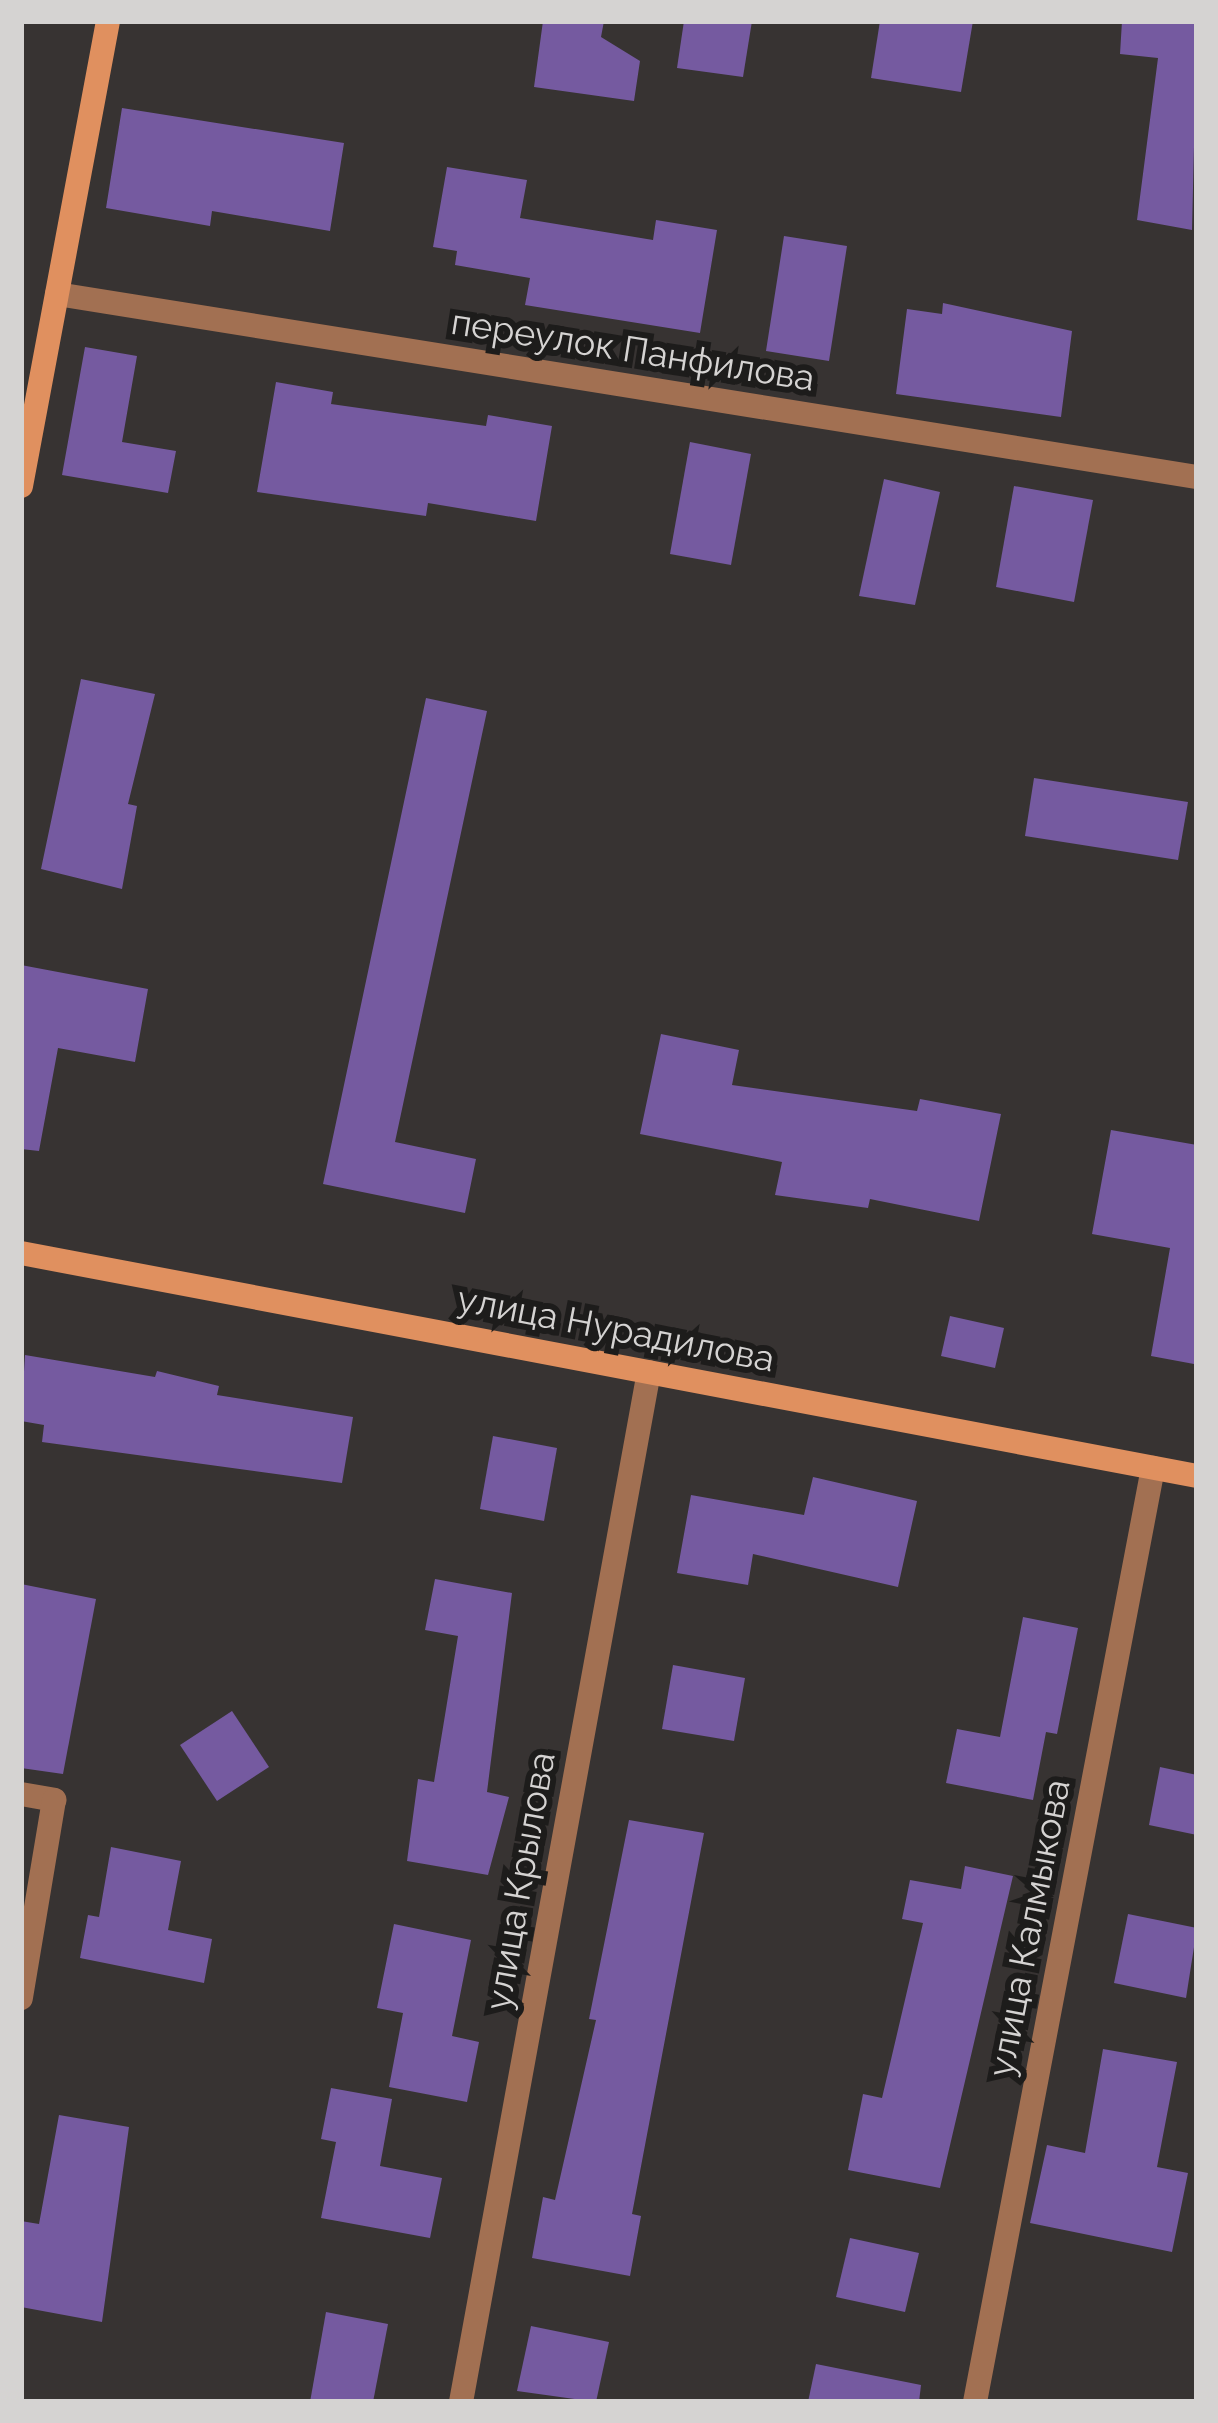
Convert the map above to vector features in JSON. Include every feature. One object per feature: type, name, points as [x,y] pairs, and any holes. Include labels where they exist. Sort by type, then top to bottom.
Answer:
[{"type":"street","points":[[21,486],[108,21]]},
{"type":"street","name":"улица Нурадилова","points":[[21,1253],[1197,1476]]},
{"type":"lane","name":"переулок Панфилова","points":[[57,294],[1197,477]]},
{"type":"lane","name":"улица Крылова","points":[[461,2402],[649,1372]]},
{"type":"lane","name":"улица Калмыкова","points":[[975,2402],[1153,1468]]},
{"type":"lane","points":[[21,1794],[54,1800],[21,1998]]},
{"type":"building","points":[[543,21],[604,21],[601,37],[640,61],[634,101],[534,87]]},
{"type":"building","points":[[684,21],[752,21],[743,77],[677,68]]},
{"type":"building","points":[[880,21],[973,21],[961,92],[871,78]]},
{"type":"building","points":[[1122,21],[1197,21],[1192,230],[1137,220],[1158,58],[1120,54]]},
{"type":"building","points":[[122,108],[344,143],[330,231],[212,211],[210,226],[106,208]]},
{"type":"building","points":[[447,167],[527,180],[520,218],[653,240],[656,220],[717,230],[700,333],[525,305],[530,278],[455,265],[457,251],[433,247]]},
{"type":"building","points":[[784,236],[847,246],[829,361],[766,351]]},
{"type":"building","points":[[943,303],[1072,331],[1061,417],[896,394],[907,309],[942,314]]},
{"type":"building","points":[[85,347],[137,356],[122,442],[176,451],[168,493],[62,475]]},
{"type":"building","points":[[276,382],[333,392],[331,404],[486,426],[488,415],[552,426],[536,521],[428,503],[426,516],[257,492]]},
{"type":"building","points":[[690,442],[751,454],[731,565],[670,554]]},
{"type":"building","points":[[884,479],[940,492],[915,605],[859,596]]},
{"type":"building","points":[[1014,486],[1093,500],[1074,602],[996,587]]},
{"type":"building","points":[[81,679],[155,694],[128,804],[137,806],[122,889],[41,869]]},
{"type":"building","points":[[426,698],[487,711],[395,1142],[476,1159],[465,1213],[323,1184]]},
{"type":"building","points":[[1034,778],[1188,802],[1178,860],[1025,836]]},
{"type":"building","points":[[21,965],[148,989],[135,1062],[58,1048],[39,1151],[21,1149]]},
{"type":"building","points":[[661,1034],[739,1050],[732,1085],[917,1111],[920,1099],[1001,1114],[979,1221],[870,1199],[868,1208],[775,1195],[782,1162],[640,1134]]},
{"type":"building","points":[[1111,1130],[1197,1145],[1194,1364],[1151,1356],[1170,1248],[1092,1234]]},
{"type":"building","points":[[950,1316],[1004,1328],[995,1368],[941,1356]]},
{"type":"building","points":[[25,1355],[155,1377],[157,1371],[219,1386],[217,1395],[353,1417],[342,1483],[42,1442],[44,1425],[21,1421]]},
{"type":"building","points":[[493,1436],[557,1448],[544,1521],[480,1509]]},
{"type":"building","points":[[813,1477],[917,1501],[898,1587],[753,1554],[748,1585],[677,1573],[691,1495],[804,1515]]},
{"type":"building","points":[[435,1579],[512,1593],[487,1792],[509,1797],[488,1875],[407,1861],[418,1779],[434,1782],[458,1636],[425,1630]]},
{"type":"building","points":[[21,1584],[96,1599],[63,1774],[21,1768]]},
{"type":"building","points":[[1023,1617],[1078,1628],[1057,1734],[1046,1732],[1033,1800],[946,1783],[957,1729],[1000,1737]]},
{"type":"building","points":[[673,1665],[745,1678],[734,1741],[662,1729]]},
{"type":"building","points":[[232,1711],[269,1767],[217,1801],[180,1745]]},
{"type":"building","points":[[1160,1767],[1197,1775],[1197,1835],[1149,1825]]},
{"type":"building","points":[[629,1820],[704,1833],[632,2214],[641,2216],[630,2276],[532,2258],[543,2197],[555,2200],[596,2020],[589,2019]]},
{"type":"building","points":[[111,1847],[181,1861],[168,1930],[212,1939],[204,1983],[80,1958],[88,1915],[99,1917]]},
{"type":"building","points":[[965,1866],[1013,1876],[940,2188],[848,2170],[863,2094],[882,2098],[923,1923],[902,1919],[910,1880],[961,1889]]},
{"type":"building","points":[[1128,1914],[1197,1928],[1186,1998],[1114,1983]]},
{"type":"building","points":[[394,1924],[471,1940],[452,2036],[479,2042],[467,2102],[389,2087],[403,2013],[377,2008]]},
{"type":"building","points":[[1103,2049],[1177,2062],[1157,2167],[1188,2173],[1172,2252],[1030,2223],[1047,2145],[1085,2153]]},
{"type":"building","points":[[331,2088],[392,2099],[380,2166],[442,2178],[430,2238],[321,2218],[336,2142],[321,2139]]},
{"type":"building","points":[[59,2115],[129,2127],[102,2322],[21,2307],[21,2221],[39,2224]]},
{"type":"building","points":[[850,2238],[919,2253],[905,2312],[836,2297]]},
{"type":"building","points":[[326,2312],[388,2324],[373,2402],[310,2402]]},
{"type":"building","points":[[531,2326],[609,2342],[596,2402],[517,2391]]},
{"type":"building","points":[[816,2364],[921,2385],[919,2402],[808,2402]]}]
